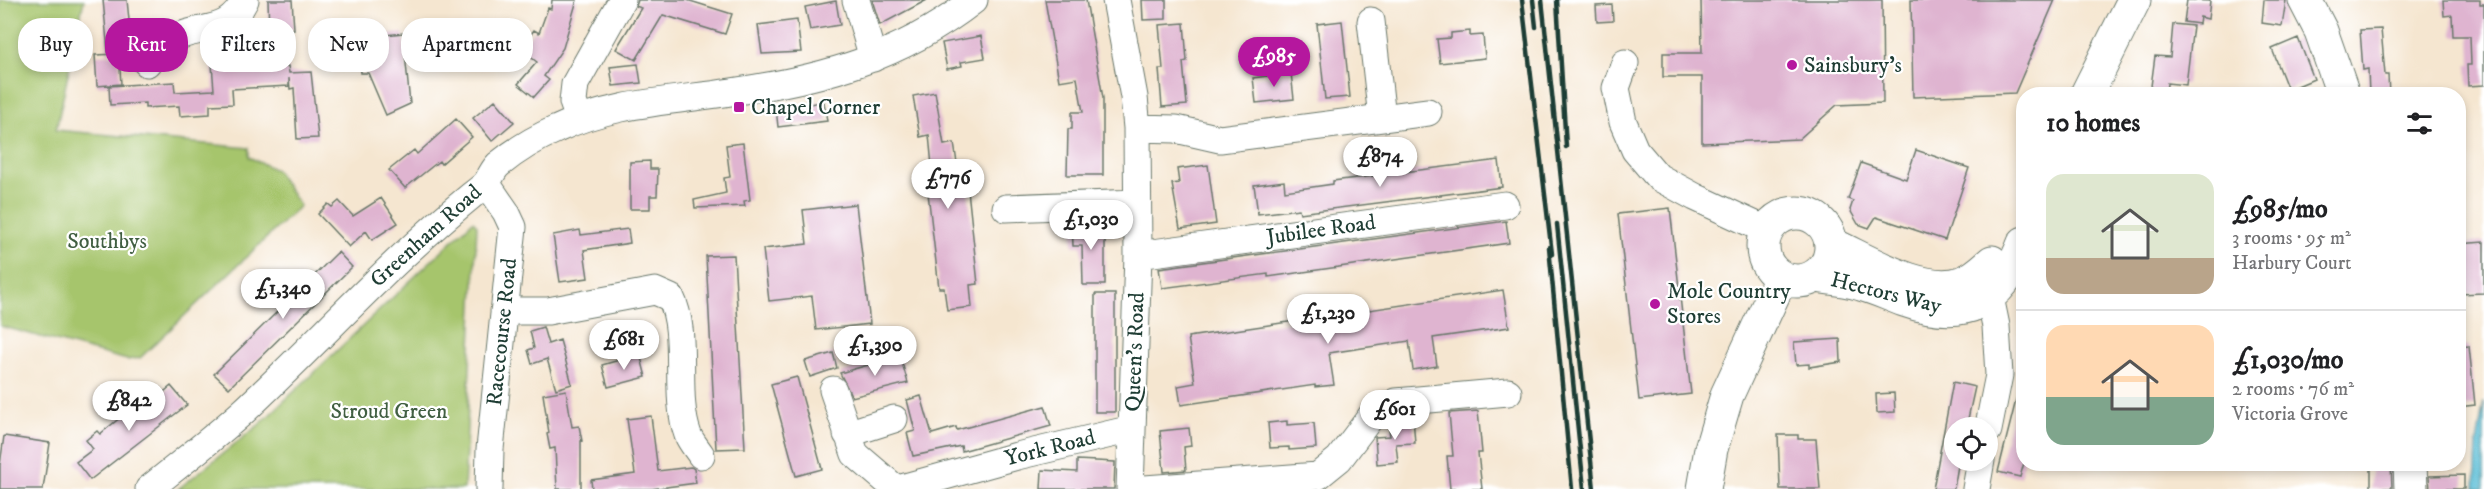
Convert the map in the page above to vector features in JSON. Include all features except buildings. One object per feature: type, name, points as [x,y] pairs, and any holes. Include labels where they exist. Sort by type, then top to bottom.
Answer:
[{"type":"main road","points":[[2305,0],[2321,31],[2341,87]]},
{"type":"main road","points":[[2090,87],[2133,1]]},
{"type":"main road","points":[[1789,213],[1808,214],[1824,226],[1831,244],[1829,259],[1815,276],[1798,281],[1781,278],[1765,262],[1762,251],[1766,230],[1772,222],[1789,213]]},
{"type":"main road","points":[[1991,306],[1992,262],[2016,225]]},
{"type":"main road","name":"Hectors Way","points":[[1831,244],[1887,271],[1911,280],[1935,284],[1949,285],[1969,280],[1992,262]]},
{"type":"main road","points":[[1991,306],[2016,259]]},
{"type":"main road","name":"Hectors Way","points":[[1815,276],[1859,283],[1905,300],[1948,308],[1991,306]]},
{"type":"main road","points":[[1704,489],[1727,395],[1781,278]]},
{"type":"main road","points":[[2410,471],[2411,489]]},
{"type":"street","points":[[188,34],[217,27],[232,19],[239,13],[245,0]]},
{"type":"street","points":[[579,119],[573,102],[575,84],[622,0]]},
{"type":"street","points":[[856,0],[873,58]]},
{"type":"street","name":"Greenham Road","points":[[149,489],[245,409],[375,281],[447,215],[486,183],[495,167],[523,147],[579,119],[651,103],[773,85],[811,77],[873,58],[917,39],[974,0]]},
{"type":"street","name":"Queen's Road","points":[[1116,0],[1134,97],[1137,128],[1138,255],[1130,489]]},
{"type":"street","points":[[1371,21],[1382,118]]},
{"type":"street","points":[[1625,63],[1616,88],[1623,122],[1635,150],[1658,177],[1766,230]]},
{"type":"street","points":[[1137,128],[1176,129],[1220,139],[1428,112]]},
{"type":"street","name":"Racecourse Road","points":[[486,183],[506,212],[513,227],[491,438],[489,489]]},
{"type":"street","points":[[1006,208],[1137,203]]},
{"type":"street","name":"Jubilee Road","points":[[1138,255],[1505,205]]},
{"type":"street","points":[[504,311],[548,310],[655,291],[671,298],[677,310],[681,389],[688,435],[701,455]]},
{"type":"street","points":[[1991,306],[1996,326],[1999,363],[1998,383],[1991,417]]},
{"type":"street","points":[[833,390],[855,454],[897,489]]},
{"type":"street","points":[[1145,489],[1318,476],[1339,459],[1373,414],[1396,402],[1508,392]]},
{"type":"street","points":[[847,434],[894,419]]},
{"type":"street","name":"York Road","points":[[897,489],[1017,456],[1132,429]]},
{"type":"street","points":[[1976,489],[1979,471]]},
{"type":"green space","name":"Southbys","points":[[0,0],[84,0],[80,18],[18,18],[18,72],[68,72],[56,130],[249,148],[249,157],[276,170],[300,206],[140,358],[127,360],[0,326]]},
{"type":"green space","name":"Stroud Green","points":[[473,221],[477,225],[464,489],[178,489],[260,424]]},
{"type":"water","points":[[2484,402],[2484,489],[2475,489],[2477,442]]},
{"type":"railway","points":[[1522,0],[1552,254]]},
{"type":"railway","points":[[1533,0],[1536,27]]},
{"type":"railway","points":[[1542,0],[1594,489]]},
{"type":"railway","points":[[1557,0],[1566,147]]},
{"type":"railway","points":[[1557,224],[1584,489]]},
{"type":"railway","points":[[1549,247],[1572,489]]},
{"type":"place","name":"Sainsbury's","points":[[1792,65]]},
{"type":"place","name":"Chapel Corner","points":[[739,107]]},
{"type":"place","name":"Mole Country Stores","points":[[1655,304]]}]
